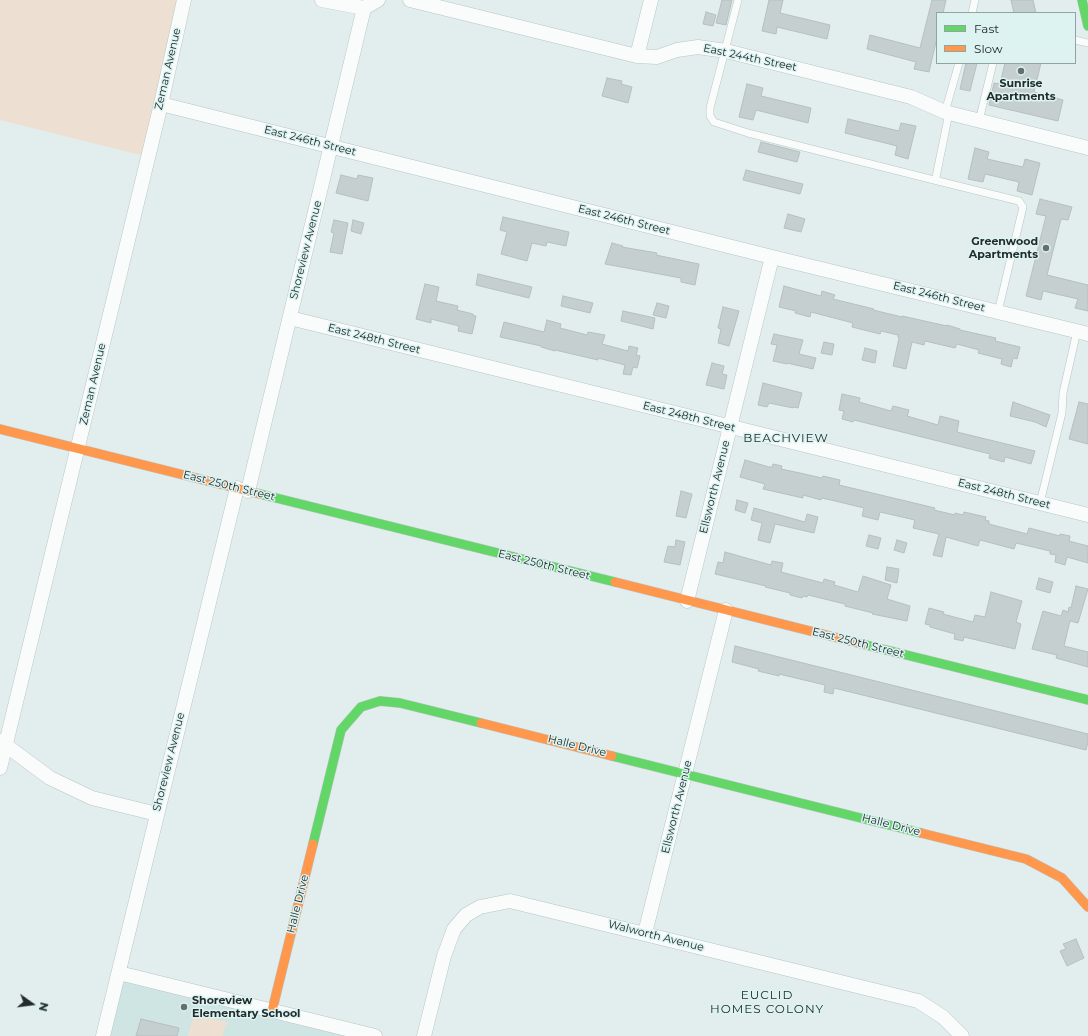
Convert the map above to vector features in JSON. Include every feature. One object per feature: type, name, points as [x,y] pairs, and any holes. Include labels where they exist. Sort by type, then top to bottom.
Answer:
[{"type":"street","name":"Zeman Avenue","points":[[0,768],[3,743],[78,448],[184,0]]},
{"type":"street","points":[[322,0],[364,8],[378,0]]},
{"type":"street","name":"East 244th Street","points":[[410,0],[442,4],[637,56],[657,57],[677,50],[698,47],[726,51],[911,97],[947,113],[1088,148]]},
{"type":"street","points":[[637,56],[651,0]]},
{"type":"street","points":[[1082,0],[1088,26]]},
{"type":"street","name":"Shoreview Avenue","points":[[103,1036],[157,814],[242,490],[290,318],[364,8]]},
{"type":"street","name":"East 246th Street","points":[[160,104],[772,257],[1083,332]]},
{"type":"street","name":"Ellsworth Avenue","points":[[687,601],[772,257]]},
{"type":"street","name":"East 248th Street","points":[[290,318],[1088,515]]},
{"type":"street","name":"East 250th Street","points":[[0,429],[1088,700]]},
{"type":"street","name":"Ellsworth Avenue","points":[[645,933],[726,610]]},
{"type":"street","name":"Halle Drive","points":[[272,1011],[341,730],[361,707],[380,701],[400,703],[1026,859],[1062,878],[1088,907]]},
{"type":"street","points":[[3,743],[50,778],[92,798],[157,814]]},
{"type":"street","name":"Walworth Avenue","points":[[424,1036],[444,956],[454,929],[466,915],[480,907],[510,900],[918,1001],[943,1017],[962,1036]]},
{"type":"street","points":[[119,973],[272,1011],[347,1032],[375,1036]]},
{"type":"lane","points":[[738,0],[710,108],[710,116],[714,122],[748,133],[1019,202],[1022,206],[998,312]]},
{"type":"lane","points":[[972,12],[975,0]]},
{"type":"lane","points":[[1076,40],[1088,43]]},
{"type":"lane","points":[[938,181],[936,177],[947,113],[959,64]]},
{"type":"lane","points":[[979,121],[993,64]]},
{"type":"lane","points":[[1040,503],[1062,413],[1063,392],[1083,332]]},
{"type":"shaded area","points":[[0,0],[184,0],[148,157],[0,120]]},
{"type":"shaded area","name":"Shoreview Elementary School","points":[[119,973],[346,1036],[103,1036]]},
{"type":"shaded area","points":[[194,1014],[228,1022],[227,1026],[225,1026],[223,1036],[188,1036]]},
{"type":"building","points":[[722,0],[732,0],[726,25],[716,23]]},
{"type":"building","points":[[769,0],[783,0],[780,13],[830,25],[827,39],[777,27],[776,34],[762,31]]},
{"type":"building","points":[[932,0],[946,0],[943,12],[936,12],[936,42],[929,72],[914,69],[916,62],[867,49],[870,35],[920,48]]},
{"type":"building","points":[[1011,0],[1033,0],[1036,12],[1014,12]]},
{"type":"building","points":[[706,12],[716,15],[713,26],[703,24]]},
{"type":"building","points":[[966,64],[977,64],[970,91],[960,89]]},
{"type":"building","points":[[1005,64],[1041,64],[1034,92],[1063,100],[1058,121],[989,105],[994,83],[1000,84]]},
{"type":"building","points":[[607,78],[622,81],[621,84],[632,87],[628,103],[602,96]]},
{"type":"building","points":[[747,84],[763,88],[761,96],[811,108],[808,123],[756,110],[753,120],[739,117]]},
{"type":"building","points":[[848,119],[899,131],[901,123],[916,126],[908,159],[895,155],[897,146],[845,133]]},
{"type":"building","points":[[761,142],[800,152],[797,162],[758,152]]},
{"type":"building","points":[[975,148],[989,152],[987,159],[1023,167],[1025,159],[1040,163],[1032,195],[1017,191],[1019,182],[985,174],[983,182],[968,179]]},
{"type":"building","points":[[746,170],[803,184],[800,194],[743,180]]},
{"type":"building","points":[[341,175],[357,179],[358,175],[373,178],[368,201],[336,193]]},
{"type":"building","name":"Greenwood Apartments","points":[[1040,199],[1072,207],[1068,220],[1061,219],[1047,275],[1088,285],[1088,311],[1075,308],[1078,299],[1043,291],[1041,300],[1026,296],[1046,216],[1036,214]]},
{"type":"building","points":[[788,214],[805,219],[801,232],[784,228]]},
{"type":"building","points":[[503,217],[569,232],[566,246],[547,242],[546,246],[532,243],[527,261],[501,254],[507,232],[500,230]]},
{"type":"building","points":[[334,220],[348,223],[342,254],[330,252],[334,233],[331,232]]},
{"type":"building","points":[[353,220],[364,223],[361,234],[351,231]]},
{"type":"building","points":[[612,243],[623,246],[622,247],[657,253],[656,255],[699,264],[695,285],[681,282],[681,278],[605,264]]},
{"type":"building","points":[[478,274],[532,287],[529,298],[476,285]]},
{"type":"building","points":[[425,284],[439,287],[436,301],[458,306],[457,310],[476,316],[472,334],[458,331],[459,326],[431,319],[431,323],[416,319]]},
{"type":"building","points":[[784,286],[821,296],[822,291],[835,295],[833,299],[874,309],[873,310],[947,325],[960,330],[996,338],[995,341],[1020,347],[1017,359],[1013,358],[1011,367],[1001,364],[1002,359],[978,353],[979,350],[957,344],[955,348],[925,341],[924,345],[912,342],[906,369],[893,366],[899,338],[898,335],[881,331],[880,334],[852,327],[853,323],[811,312],[810,317],[795,313],[796,311],[779,307]]},
{"type":"building","points":[[563,296],[593,303],[590,313],[561,306]]},
{"type":"building","points":[[657,303],[669,306],[666,318],[653,315]]},
{"type":"building","points":[[723,307],[739,311],[729,346],[718,343],[721,329],[718,328]]},
{"type":"building","points":[[623,311],[655,318],[653,329],[621,321]]},
{"type":"building","points":[[547,320],[561,324],[560,328],[587,335],[588,332],[605,335],[602,344],[628,351],[629,346],[638,348],[636,355],[640,356],[637,368],[633,367],[631,375],[623,374],[625,365],[598,358],[598,360],[555,351],[541,346],[500,337],[504,322],[544,332]]},
{"type":"building","points":[[774,334],[803,340],[799,354],[816,358],[813,369],[773,361],[777,345],[771,344]]},
{"type":"building","points":[[824,342],[834,344],[832,355],[821,353]]},
{"type":"building","points":[[865,348],[877,351],[875,363],[862,360]]},
{"type":"building","points":[[712,363],[724,366],[722,374],[727,375],[724,389],[706,385]]},
{"type":"building","points":[[763,383],[802,393],[798,408],[769,403],[767,407],[758,405]]},
{"type":"building","points":[[842,394],[860,398],[859,402],[891,411],[893,406],[909,410],[907,416],[938,425],[940,416],[959,421],[957,432],[1035,451],[1031,464],[1005,457],[1004,462],[989,458],[990,454],[854,420],[853,422],[842,419],[844,411],[839,410]]},
{"type":"building","points":[[1013,402],[1050,415],[1046,427],[1035,422],[1010,416]]},
{"type":"building","points":[[1079,402],[1088,404],[1088,444],[1069,439]]},
{"type":"building","points":[[745,460],[769,467],[772,467],[773,464],[782,466],[781,469],[822,478],[823,476],[840,480],[839,485],[935,508],[934,510],[955,515],[955,513],[963,515],[964,512],[986,517],[985,520],[989,521],[989,524],[1027,534],[1029,528],[1060,536],[1060,534],[1070,536],[1069,541],[1088,546],[1088,563],[1067,557],[1065,565],[1055,562],[1056,555],[1050,554],[1050,551],[1016,543],[1014,549],[980,540],[978,546],[946,537],[942,557],[933,555],[939,534],[913,528],[915,520],[880,512],[878,520],[862,516],[864,508],[821,498],[821,500],[803,495],[803,498],[763,489],[765,484],[740,477]]},
{"type":"building","points":[[681,491],[692,494],[686,518],[676,516]]},
{"type":"building","points":[[737,500],[748,503],[745,513],[735,510]]},
{"type":"building","points":[[754,508],[805,522],[807,514],[818,517],[814,533],[775,524],[770,543],[758,540],[762,523],[751,520]]},
{"type":"building","points":[[869,535],[881,538],[878,549],[866,546]]},
{"type":"building","points":[[676,540],[685,542],[680,565],[664,562],[668,546],[675,547]]},
{"type":"building","points":[[897,540],[907,543],[904,553],[894,550]]},
{"type":"building","points":[[725,552],[771,565],[772,561],[783,563],[781,572],[823,583],[824,579],[835,582],[834,585],[858,592],[863,576],[891,585],[887,599],[910,606],[907,621],[872,614],[873,613],[845,606],[845,604],[808,595],[807,597],[803,596],[802,598],[790,595],[790,593],[765,587],[766,586],[715,574],[718,562],[723,563]]},
{"type":"building","points":[[887,567],[899,569],[897,583],[885,580]]},
{"type":"building","points":[[1039,578],[1053,582],[1050,593],[1036,589]]},
{"type":"building","points":[[1076,586],[1088,589],[1078,623],[1070,621],[1064,646],[1088,652],[1088,667],[1056,658],[1057,655],[1032,649],[1043,611],[1061,616],[1063,610],[1068,612],[1069,607],[1071,608]]},
{"type":"building","points":[[991,592],[1022,601],[1016,622],[1021,624],[1015,649],[964,637],[963,641],[954,639],[955,634],[930,627],[930,625],[925,624],[929,608],[944,612],[943,614],[973,622],[975,615],[985,617]]},
{"type":"building","points":[[735,646],[1088,734],[1086,750],[834,688],[833,694],[824,692],[825,685],[779,674],[779,676],[758,671],[759,669],[732,662]]},
{"type":"building","points":[[1076,939],[1084,958],[1067,966],[1060,951],[1066,949],[1063,944]]},
{"type":"building","points":[[141,1019],[179,1028],[177,1036],[136,1036]]},
{"type":"traffic: fast","points":[[1082,0],[1088,26]]},
{"type":"traffic: fast","points":[[260,494],[615,582]]},
{"type":"traffic: fast","points":[[862,644],[1088,700]]},
{"type":"traffic: fast","points":[[313,844],[341,730],[361,707],[380,701],[400,703],[481,723]]},
{"type":"traffic: fast","points":[[612,756],[921,833]]},
{"type":"traffic: slow","points":[[0,429],[260,494]]},
{"type":"traffic: slow","points":[[615,582],[862,644]]},
{"type":"traffic: slow","points":[[481,723],[612,756]]},
{"type":"traffic: slow","points":[[921,833],[1026,859],[1062,878],[1088,907]]},
{"type":"traffic: slow","points":[[272,1011],[313,844]]},
{"type":"place","name":"Sunrise Apartments","points":[[1021,71]]},
{"type":"place","name":"Greenwood Apartments","points":[[1046,248]]},
{"type":"place","name":"Shoreview Elementary School","points":[[184,1007]]},
{"type":"district","name":"BEACHVIEW","points":[[786,438]]},
{"type":"district","name":"EUCLID HOMES COLONY","points":[[767,1002]]}]
